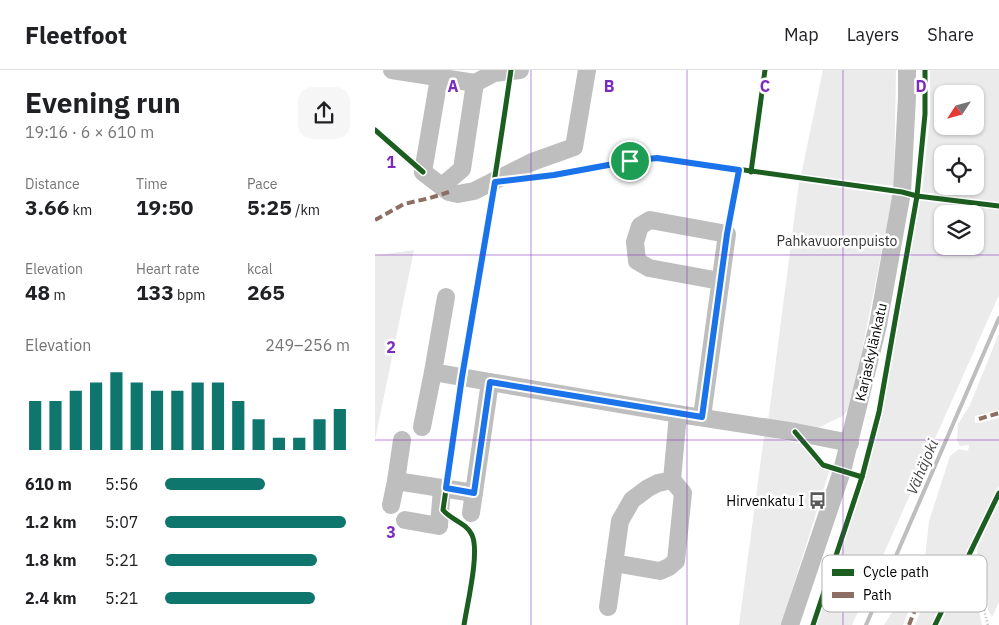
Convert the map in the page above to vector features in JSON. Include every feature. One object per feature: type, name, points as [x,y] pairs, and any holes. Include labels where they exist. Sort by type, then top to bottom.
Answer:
[{"type":"street","points":[[397,70],[475,83],[494,73],[520,70]]},
{"type":"street","points":[[436,75],[423,172],[449,192],[459,194],[474,191],[532,162],[574,146],[587,70]]},
{"type":"street","name":"Karjaskylänkatu","points":[[790,625],[813,561],[850,443],[878,326],[902,192],[907,70]]},
{"type":"street","points":[[442,186],[462,168],[475,83]]},
{"type":"street","points":[[702,417],[727,234],[650,220],[640,226],[635,242],[637,261],[649,268],[720,281]]},
{"type":"street","points":[[422,427],[446,297]]},
{"type":"street","points":[[433,372],[850,443]]},
{"type":"street","points":[[471,513],[490,382]]},
{"type":"street","points":[[614,564],[661,571],[677,560],[683,493],[673,480],[677,414]]},
{"type":"street","points":[[391,505],[401,440]]},
{"type":"street","points":[[608,607],[620,521],[633,500],[648,488],[658,483],[673,480]]},
{"type":"street","points":[[396,481],[474,493]]},
{"type":"street","points":[[405,520],[439,526],[443,488]]},
{"type":"path","points":[[970,555],[999,493]]},
{"type":"path","points":[[935,625],[942,612]]},
{"type":"path","points":[[984,612],[987,625]]},
{"type":"green space","points":[[823,70],[896,70],[894,186],[801,175]]},
{"type":"green space","points":[[930,70],[999,70],[999,203],[943,195],[984,195],[984,145],[934,145],[934,194],[922,192],[930,118]]},
{"type":"green space","name":"Pahkavuorenpuisto","points":[[799,182],[893,195],[851,406],[844,415],[814,430],[768,422]]},
{"type":"green space","points":[[920,199],[979,205],[934,205],[934,255],[984,255],[984,205],[999,207],[999,295],[883,555],[839,555],[865,479],[883,412]]},
{"type":"green space","points":[[414,250],[375,440],[375,254]]},
{"type":"green space","points":[[999,333],[999,410],[975,416],[975,423],[999,418],[999,485],[966,555],[925,555],[929,521],[950,456],[959,449],[968,451],[969,445],[960,446],[957,440],[958,424],[970,405]]},
{"type":"green space","points":[[764,436],[803,444],[821,467],[830,469],[781,625],[739,625]]},
{"type":"green space","points":[[999,499],[999,602],[992,617],[988,610],[987,555],[977,555],[977,549]]},
{"type":"green space","points":[[822,607],[822,612],[858,612],[852,625],[816,625]]},
{"type":"green space","points":[[892,612],[908,612],[903,625],[884,625]]},
{"type":"green space","points":[[920,612],[939,612],[933,625],[915,625]]},
{"type":"green space","points":[[946,612],[979,612],[982,625],[940,625]]},
{"type":"waterway","name":"Vähäjoki","points":[[896,555],[999,318]]},
{"type":"waterway","name":"Vähäjoki","points":[[866,625],[872,612]]},
{"type":"marked path","points":[[375,220],[404,204],[449,192]]},
{"type":"marked path","points":[[979,419],[999,413]]},
{"type":"marked path","points":[[909,625],[914,612]]},
{"type":"cycle path","points":[[464,625],[474,566],[474,543],[470,531],[443,510],[511,70]]},
{"type":"cycle path","points":[[751,172],[765,70]]},
{"type":"cycle path","points":[[836,555],[862,477],[879,412],[917,196],[925,114],[925,70]]},
{"type":"cycle path","points":[[375,130],[423,172]]},
{"type":"cycle path","points":[[495,182],[554,175],[657,158],[999,206]]},
{"type":"cycle path","points":[[727,234],[739,170]]},
{"type":"cycle path","points":[[795,432],[823,465],[862,477]]},
{"type":"cycle path","points":[[969,555],[999,493]]},
{"type":"cycle path","points":[[813,625],[822,598]]},
{"type":"cycle path","points":[[935,625],[941,612]]},
{"type":"place","name":"Hirvenkatu I","points":[[818,501]]},
{"type":"route","points":[[657,158],[739,170],[727,234],[702,417],[490,382],[474,493],[446,488],[462,377],[495,182],[554,175],[630,161],[657,158]]}]
